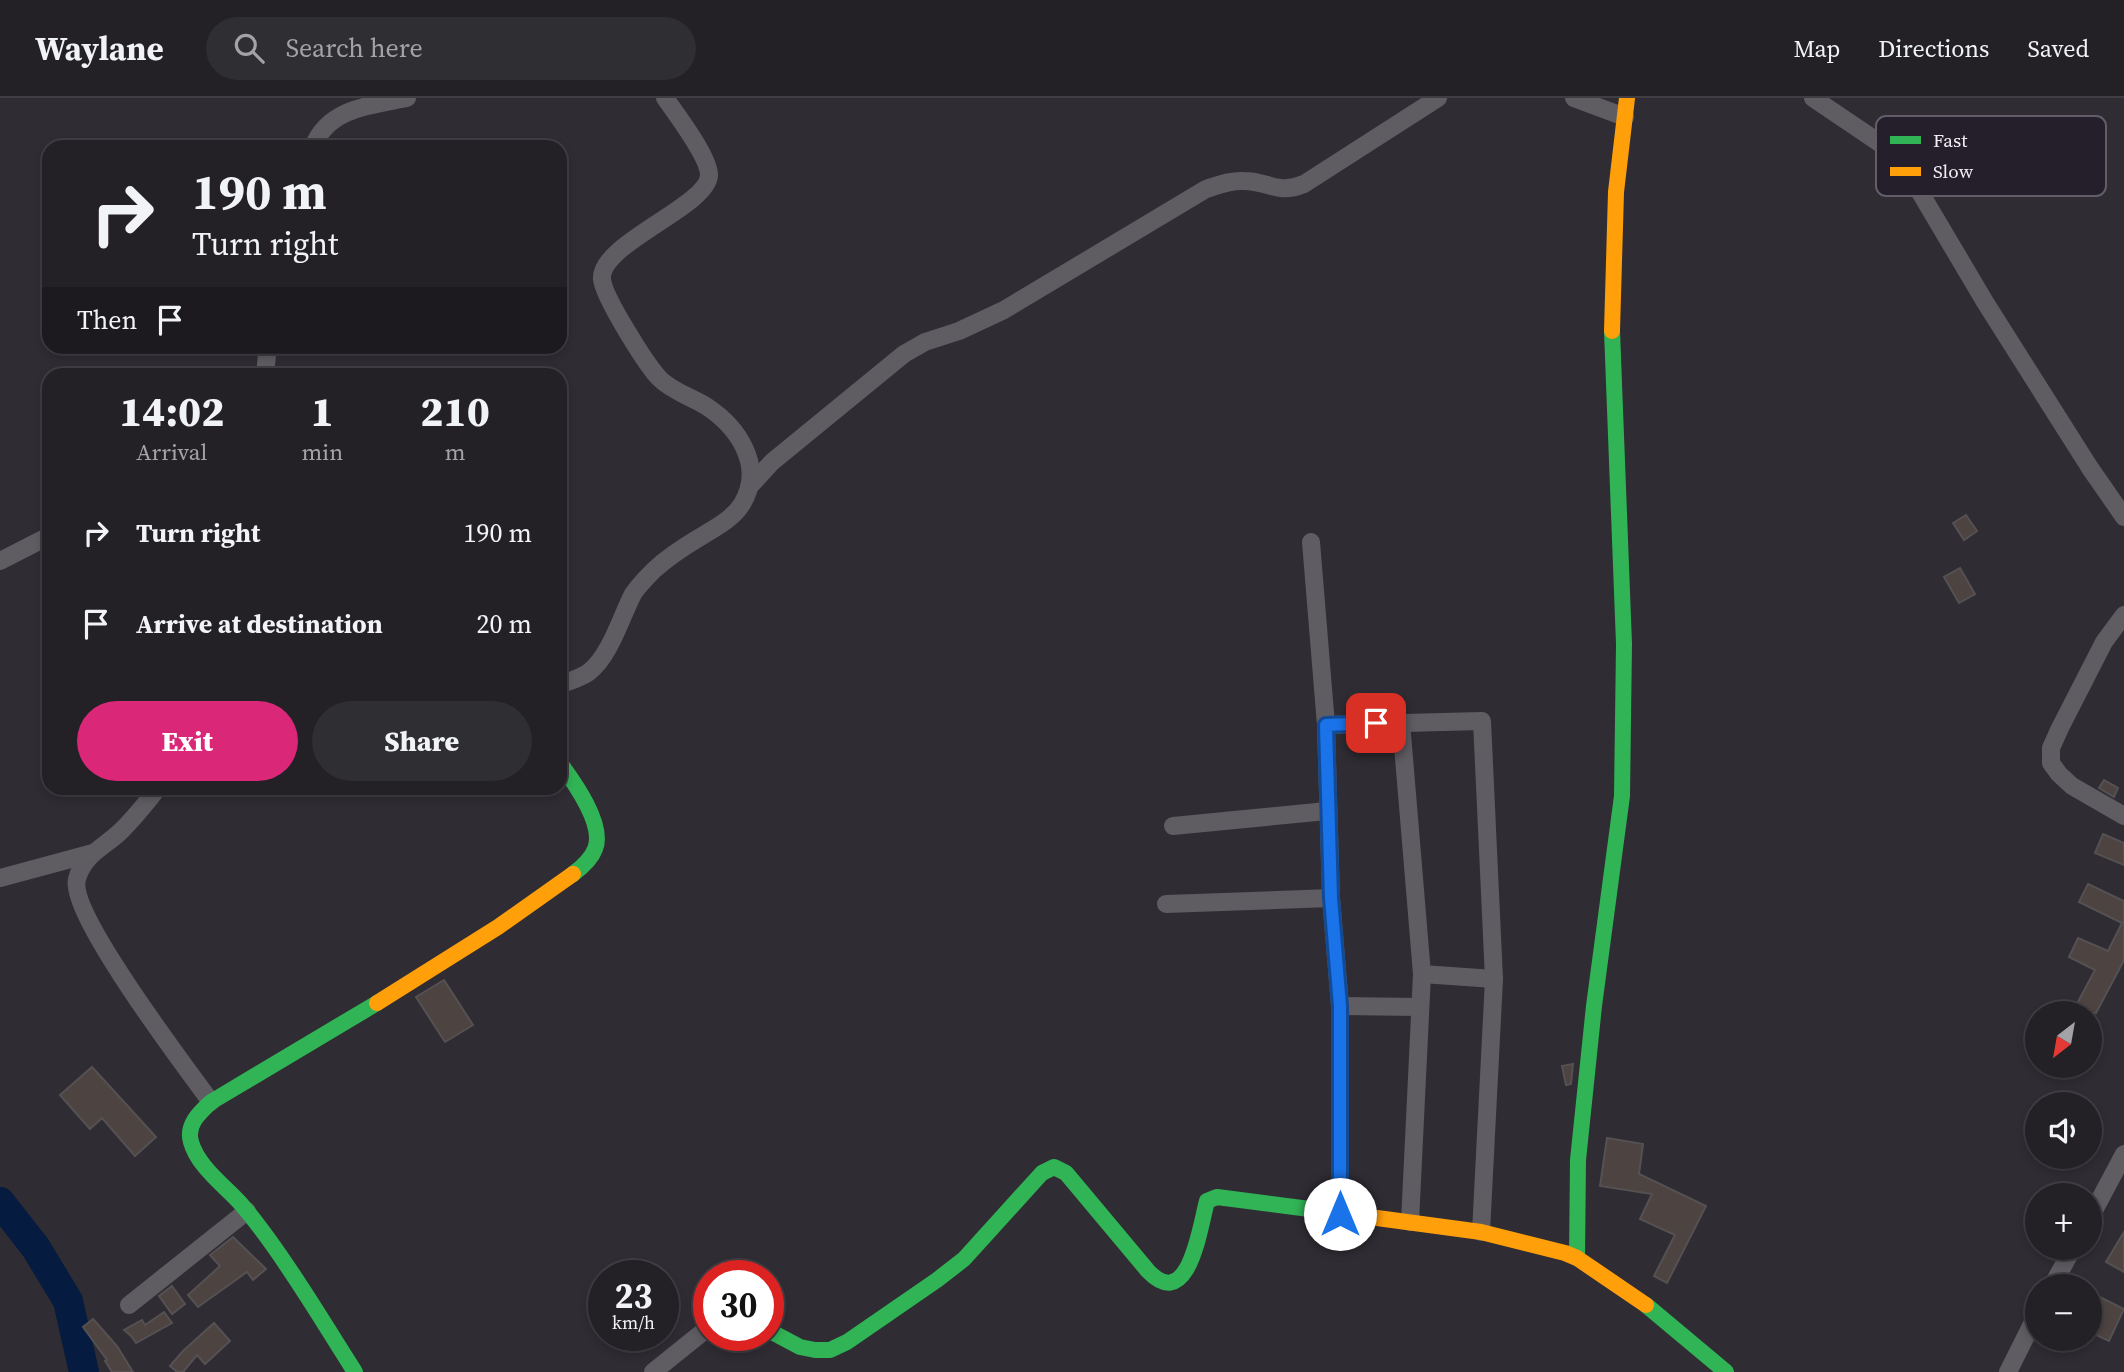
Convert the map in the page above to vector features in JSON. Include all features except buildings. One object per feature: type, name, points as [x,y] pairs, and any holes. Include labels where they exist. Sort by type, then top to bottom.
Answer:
[{"type":"street","points":[[317,140],[326,124],[341,115],[366,106],[407,98]]},
{"type":"street","points":[[567,682],[590,671],[601,657],[619,627],[634,593],[654,570],[727,521],[742,504],[749,487],[752,469],[746,449],[734,432],[708,408],[661,380],[603,288],[601,275],[606,264],[620,250],[693,197],[705,186],[709,175],[706,162],[665,98]]},
{"type":"street","points":[[749,487],[772,462],[871,380],[904,354],[925,342],[958,331],[1004,310],[1206,189],[1228,181],[1245,180],[1278,189],[1304,184],[1438,98]]},
{"type":"street","points":[[1574,98],[1625,117]]},
{"type":"street","points":[[1577,1258],[1578,1160],[1594,1006],[1622,796],[1624,644],[1612,318],[1616,192],[1627,98]]},
{"type":"street","points":[[1813,98],[1876,141]]},
{"type":"street","points":[[1922,196],[1985,302],[2124,517]]},
{"type":"street","points":[[0,561],[42,540]]},
{"type":"street","points":[[1311,542],[1326,725],[1331,898],[1340,1006],[1340,1214]]},
{"type":"street","points":[[2124,615],[2104,642],[2050,748],[2050,763],[2072,786],[2124,816]]},
{"type":"street","points":[[1326,725],[1482,721],[1493,979],[1482,1232]]},
{"type":"street","points":[[1401,722],[1422,974],[1410,1222]]},
{"type":"street","points":[[355,1372],[306,1294],[247,1211],[191,1145],[191,1123],[211,1102],[459,954],[547,892],[592,856],[598,836],[590,811],[567,774]]},
{"type":"street","points":[[0,878],[93,853],[122,831],[152,795]]},
{"type":"street","points":[[1173,826],[1328,811]]},
{"type":"street","points":[[93,853],[77,881],[79,900],[91,926],[165,1040],[211,1102]]},
{"type":"street","points":[[1166,904],[1331,898]]},
{"type":"street","points":[[1422,974],[1493,979]]},
{"type":"street","points":[[1340,1006],[1420,1007]]},
{"type":"street","points":[[2102,1195],[2124,1154]]},
{"type":"street","points":[[784,1338],[800,1347],[815,1350],[830,1350],[847,1342],[964,1259],[1042,1173],[1054,1167],[1066,1173],[1160,1282],[1170,1284],[1179,1280],[1192,1259],[1207,1201],[1217,1197],[1482,1232],[1577,1258],[1628,1291],[1726,1372]]},
{"type":"street","points":[[129,1305],[247,1211]]},
{"type":"street","points":[[2008,1372],[2025,1338]]},
{"type":"street","points":[[653,1372],[693,1340]]},
{"type":"waterway","points":[[0,1202],[36,1248],[68,1301],[84,1372]]},
{"type":"traffic: fast","points":[[1577,1258],[1578,1160],[1594,1006],[1622,796],[1624,644],[1612,331]]},
{"type":"traffic: fast","points":[[567,773],[592,816],[597,839],[593,853],[573,874]]},
{"type":"traffic: fast","points":[[355,1372],[274,1246],[244,1207],[200,1160],[191,1142],[190,1130],[202,1110],[211,1102],[377,1003]]},
{"type":"traffic: fast","points":[[784,1338],[800,1347],[815,1350],[830,1350],[847,1342],[964,1259],[1042,1173],[1054,1167],[1066,1173],[1148,1271],[1162,1281],[1174,1282],[1183,1274],[1196,1245],[1207,1201],[1217,1197],[1340,1213]]},
{"type":"traffic: fast","points":[[1646,1305],[1726,1372]]},
{"type":"traffic: slow","points":[[1612,331],[1616,192],[1627,98]]},
{"type":"traffic: slow","points":[[377,1003],[498,927],[573,874]]},
{"type":"traffic: slow","points":[[1340,1213],[1481,1232],[1565,1253],[1577,1258],[1646,1305]]},
{"type":"route","points":[[1340,1214],[1340,1006],[1331,898],[1326,725],[1376,723]]}]
